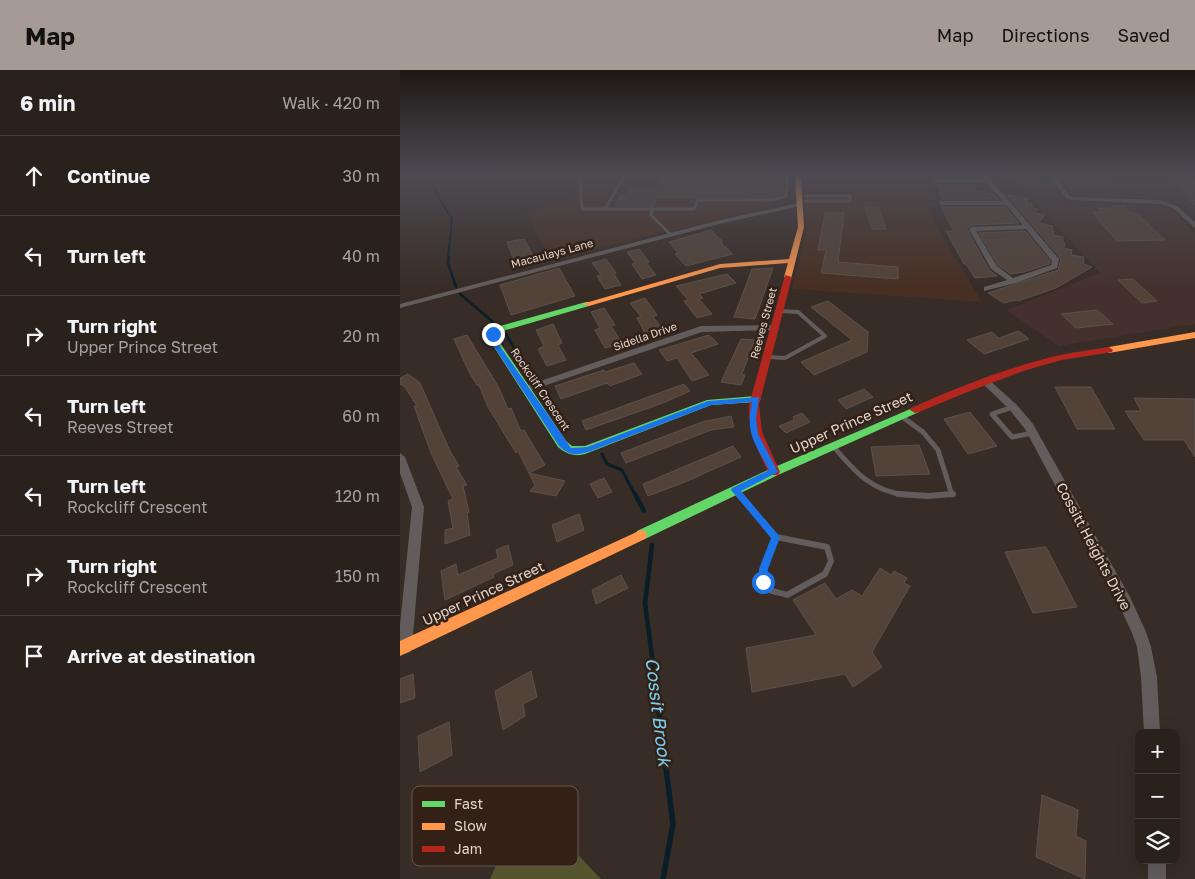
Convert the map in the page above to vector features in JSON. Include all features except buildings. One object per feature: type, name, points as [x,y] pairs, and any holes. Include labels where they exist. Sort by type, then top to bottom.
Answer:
[{"type":"street","name":"Macaulays Lane","points":[[400,306],[755,213]]},
{"type":"street","name":"Reeves Street","points":[[774,472],[754,434],[752,419],[801,227],[802,213]]},
{"type":"street","points":[[986,289],[1052,267],[1056,263],[1054,258],[1017,213]]},
{"type":"street","points":[[1181,213],[1195,226]]},
{"type":"street","points":[[1013,281],[994,267],[972,229],[1028,227]]},
{"type":"street","name":"Rockcliff Crescent","points":[[756,399],[710,402],[589,449],[575,452],[565,448],[491,336],[496,331],[720,266],[792,260]]},
{"type":"street","name":"Sidella Drive","points":[[526,388],[701,329],[775,328]]},
{"type":"street","name":"Upper Prince Street","points":[[403,648],[735,490],[957,391],[1057,359],[1195,335]]},
{"type":"street","name":"Cossitt Heights Drive","points":[[986,381],[1014,407],[1033,433],[1125,602],[1144,647],[1148,669],[1152,729]]},
{"type":"street","points":[[400,456],[418,507],[403,648]]},
{"type":"street","points":[[1157,864],[1157,879]]},
{"type":"lane","points":[[651,213],[651,215],[670,234]]},
{"type":"lane","points":[[767,357],[785,358],[825,336],[798,312],[780,311]]},
{"type":"lane","points":[[1014,407],[992,414],[1012,437],[1033,433]]},
{"type":"lane","points":[[833,446],[858,476],[879,488],[901,496],[953,495],[938,450],[922,432],[901,416]]},
{"type":"lane","points":[[735,490],[776,537],[827,547],[831,561],[825,574],[787,595],[768,589],[763,582],[763,569],[776,537]]},
{"type":"shaded area","points":[[526,213],[744,213],[552,259]]},
{"type":"shaded area","points":[[806,213],[931,213],[941,235],[982,302],[792,289],[807,228]]},
{"type":"shaded area","points":[[1044,213],[1176,213],[1195,233],[1195,324],[1059,346],[1006,310],[1100,273]]},
{"type":"shaded area","points":[[578,855],[601,879],[490,879],[496,866],[578,866]]},
{"type":"waterway","name":"Cossit Brook","points":[[448,213],[452,219],[448,258]]},
{"type":"waterway","name":"Cossit Brook","points":[[449,257],[448,263],[456,287]]},
{"type":"waterway","name":"Cossit Brook","points":[[460,294],[493,322]]},
{"type":"waterway","name":"Cossit Brook","points":[[506,334],[522,362]]},
{"type":"waterway","name":"Cossit Brook","points":[[522,361],[530,375]]},
{"type":"waterway","name":"Cossit Brook","points":[[540,390],[559,421]]},
{"type":"waterway","name":"Cossit Brook","points":[[602,454],[607,464],[622,470],[635,495]]},
{"type":"waterway","name":"Cossit Brook","points":[[635,494],[644,511]]},
{"type":"waterway","name":"Cossit Brook","points":[[652,545],[645,603],[653,664]]},
{"type":"waterway","name":"Cossit Brook","points":[[653,663],[673,824],[663,879]]},
{"type":"traffic: fast","points":[[586,304],[503,328],[491,336],[562,444],[571,451],[578,452],[589,449],[710,402],[756,399]]},
{"type":"traffic: fast","points":[[641,535],[774,472],[915,410]]},
{"type":"traffic: slow","points":[[788,277],[801,227],[800,213]]},
{"type":"traffic: slow","points":[[586,304],[720,266],[792,261]]},
{"type":"traffic: slow","points":[[1109,350],[1195,335]]},
{"type":"traffic: slow","points":[[400,649],[641,535]]},
{"type":"traffic: jam","points":[[774,472],[756,432],[754,405],[788,277]]},
{"type":"traffic: jam","points":[[915,410],[966,388],[1020,369],[1062,358],[1109,350]]},
{"type":"route","points":[[493,334],[491,336],[494,342],[562,444],[569,451],[582,452],[710,402],[756,399],[752,419],[754,434],[774,472],[735,490],[776,537],[763,569],[763,582]]}]
